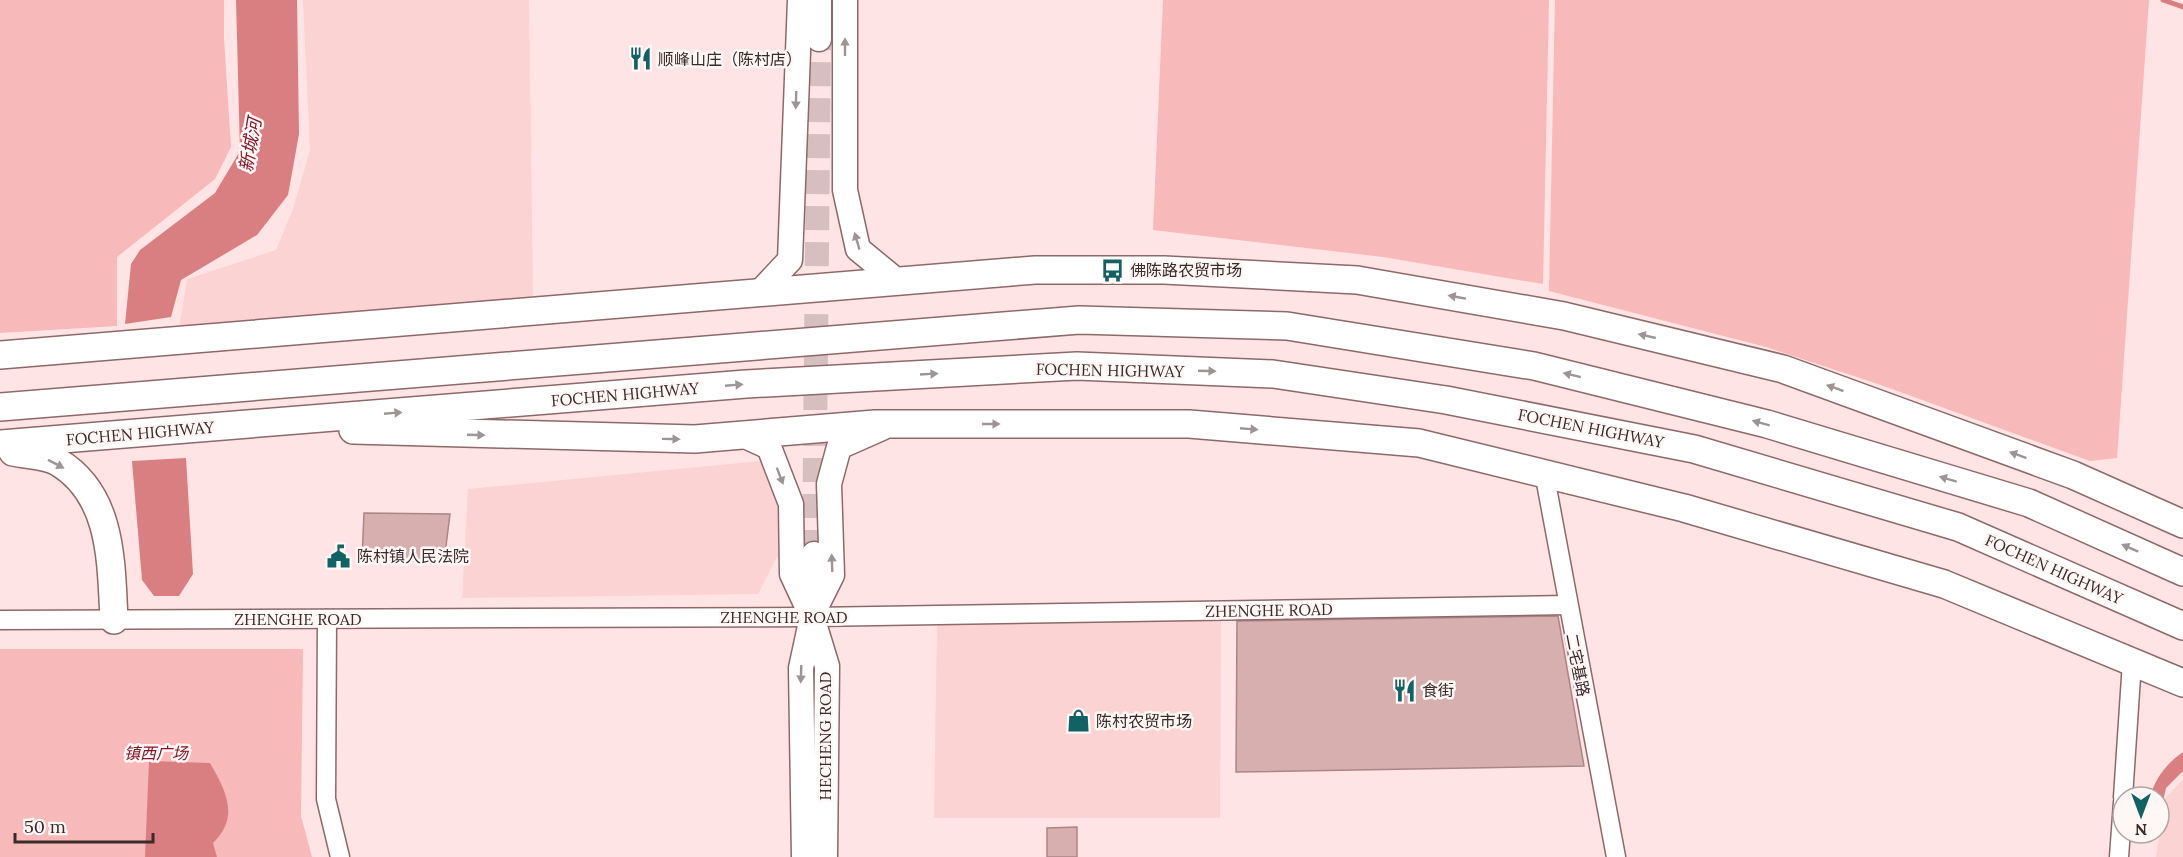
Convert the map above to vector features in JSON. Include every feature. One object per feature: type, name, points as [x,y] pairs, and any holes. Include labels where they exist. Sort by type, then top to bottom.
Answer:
[{"type":"highway","points":[[0,355],[1035,270],[1164,270],[1357,280],[1564,316],[1783,369],[2073,475],[2183,524]]},
{"type":"highway","points":[[0,406],[1079,320],[1287,326],[1534,366],[1767,424],[2029,503],[2183,572]]},
{"type":"highway","name":"FOCHEN HIGHWAY","points":[[0,444],[746,384],[1077,366],[1273,374],[1446,400],[1694,449],[1958,527],[2183,626]]},
{"type":"highway","points":[[229,426],[532,437],[694,439],[897,424],[1189,424],[1419,443],[1684,508],[1944,584],[2183,683]]},
{"type":"highway","points":[[0,449],[57,461],[86,487],[105,520],[112,571],[114,620]]},
{"type":"highway","points":[[2073,475],[2183,537]]},
{"type":"highway","points":[[2044,625],[2183,665]]},
{"type":"main road","points":[[760,292],[790,260],[800,0]]},
{"type":"main road","points":[[819,0],[819,39]]},
{"type":"main road","points":[[845,0],[845,190],[858,249],[897,281]]},
{"type":"main road","points":[[812,617],[832,575],[829,484],[839,447],[897,424]]},
{"type":"main road","points":[[743,435],[769,447],[791,504],[792,574],[812,617]]},
{"type":"main road","name":"HECHENG ROAD","points":[[804,857],[801,668],[812,617],[814,554]]},
{"type":"main road","name":"HECHENG ROAD","points":[[812,617],[826,666],[825,857]]},
{"type":"street","name":"二宅基路","points":[[1544,472],[1567,605],[1616,857]]},
{"type":"street","name":"ZHENGHE ROAD","points":[[0,620],[812,617],[1567,605]]},
{"type":"street","points":[[327,619],[326,799],[340,857]]},
{"type":"street","points":[[2124,785],[2132,662]]},
{"type":"shaded area","points":[[303,0],[529,0],[533,299],[179,329],[187,279],[276,250],[293,209],[310,150]]},
{"type":"shaded area","points":[[761,461],[776,487],[783,546],[758,594],[462,598],[468,489]]},
{"type":"shaded area","name":"陈村农贸市场","points":[[1221,619],[1220,818],[934,818],[937,623]]},
{"type":"shaded area","points":[[2183,780],[2183,857],[2156,857],[2158,845],[2171,845],[2171,792]]},
{"type":"green space","points":[[0,0],[224,0],[224,39],[231,147],[215,179],[117,257],[117,326],[0,333]]},
{"type":"green space","points":[[1163,0],[1549,0],[1543,284],[1383,257],[1153,230]]},
{"type":"green space","points":[[1555,0],[2149,0],[2117,458],[2090,461],[1881,385],[1766,347],[1549,291]]},
{"type":"green space","name":"镇西广场","points":[[0,649],[303,649],[301,816],[312,857],[0,857]]},
{"type":"water","name":"新城河","points":[[236,0],[297,0],[299,134],[288,195],[257,235],[181,280],[171,317],[125,324],[131,264],[140,250],[215,193],[240,151]]},
{"type":"water","points":[[186,458],[193,574],[179,596],[154,596],[142,580],[132,461]]},
{"type":"water","points":[[2183,752],[2183,771],[2169,785],[2154,785],[2162,772]]},
{"type":"water","points":[[149,761],[210,763],[228,804],[226,823],[213,843],[217,857],[145,857]]},
{"type":"building","points":[[364,513],[450,514],[444,562],[362,559]]},
{"type":"building","name":"食街","points":[[1558,616],[1584,766],[1236,772],[1237,621]]},
{"type":"building","points":[[1077,827],[1077,857],[1047,857],[1047,828]]},
{"type":"waterway","points":[[2163,0],[2183,7]]},
{"type":"tunnel","points":[[814,554],[819,39]]},
{"type":"place","name":"顺峰山庄（陈村店）","points":[[640,59]]},
{"type":"place","name":"佛陈路农贸市场","points":[[1112,270]]},
{"type":"place","name":"陈村镇人民法院","points":[[339,556]]},
{"type":"place","name":"食街","points":[[1404,690]]},
{"type":"place","name":"陈村农贸市场","points":[[1078,721]]}]
